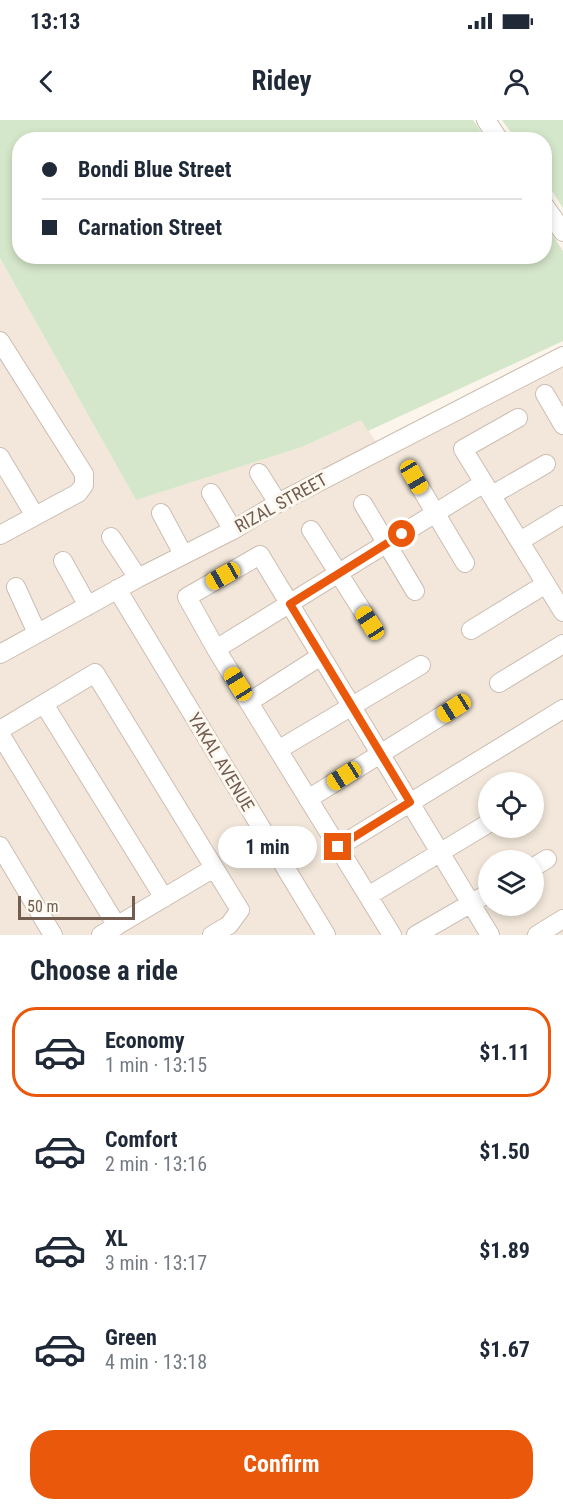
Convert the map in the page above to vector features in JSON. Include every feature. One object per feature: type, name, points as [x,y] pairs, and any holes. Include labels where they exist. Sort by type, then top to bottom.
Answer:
[{"type":"street","points":[[552,216],[563,232]]},
{"type":"street","points":[[0,342],[84,474],[84,485],[78,493],[0,535]]},
{"type":"street","name":"RIZAL STREET","points":[[0,654],[278,503],[563,356]]},
{"type":"street","points":[[545,394],[562,420]]},
{"type":"street","points":[[519,418],[463,449],[520,542],[553,587],[563,612]]},
{"type":"street","points":[[0,458],[36,516]]},
{"type":"street","points":[[216,650],[435,513],[546,464]]},
{"type":"street","points":[[259,473],[278,503]]},
{"type":"street","points":[[414,477],[465,563]]},
{"type":"street","points":[[211,493],[232,530]]},
{"type":"street","points":[[363,504],[414,591]]},
{"type":"street","points":[[161,513],[183,554]]},
{"type":"street","points":[[520,542],[563,514]]},
{"type":"street","points":[[311,530],[370,623]]},
{"type":"street","points":[[111,537],[138,578]]},
{"type":"street","points":[[392,935],[216,650],[187,597],[260,555],[490,935]]},
{"type":"street","points":[[63,561],[88,606]]},
{"type":"street","points":[[16,587],[37,633]]},
{"type":"street","points":[[471,630],[553,587]]},
{"type":"street","name":"YAKAL AVENUE","points":[[117,589],[322,934]]},
{"type":"street","points":[[499,683],[563,644]]},
{"type":"street","points":[[249,702],[321,656]]},
{"type":"street","points":[[278,750],[421,664]]},
{"type":"street","points":[[212,935],[229,925],[240,910],[95,672],[0,732],[109,930],[214,868]]},
{"type":"street","points":[[44,704],[164,898]]},
{"type":"street","points":[[308,799],[454,708]]},
{"type":"street","points":[[338,847],[563,709]]},
{"type":"street","points":[[368,896],[478,830]]},
{"type":"street","points":[[0,846],[52,935]]},
{"type":"street","points":[[416,935],[478,900]]},
{"type":"street","points":[[537,935],[563,919]]},
{"type":"shaded area","points":[[0,258],[136,500],[302,447],[361,420],[382,450],[563,362],[563,935],[0,935]]},
{"type":"green space","points":[[0,120],[473,120],[481,132],[12,132],[12,264],[552,264],[552,234],[563,251],[563,341],[368,431],[361,420],[302,447],[136,500],[0,258]]},
{"type":"green space","points":[[502,120],[563,120],[563,208],[552,191],[552,132],[511,132]]},
{"type":"route","points":[[338,847],[410,802],[290,604],[402,534]]}]
